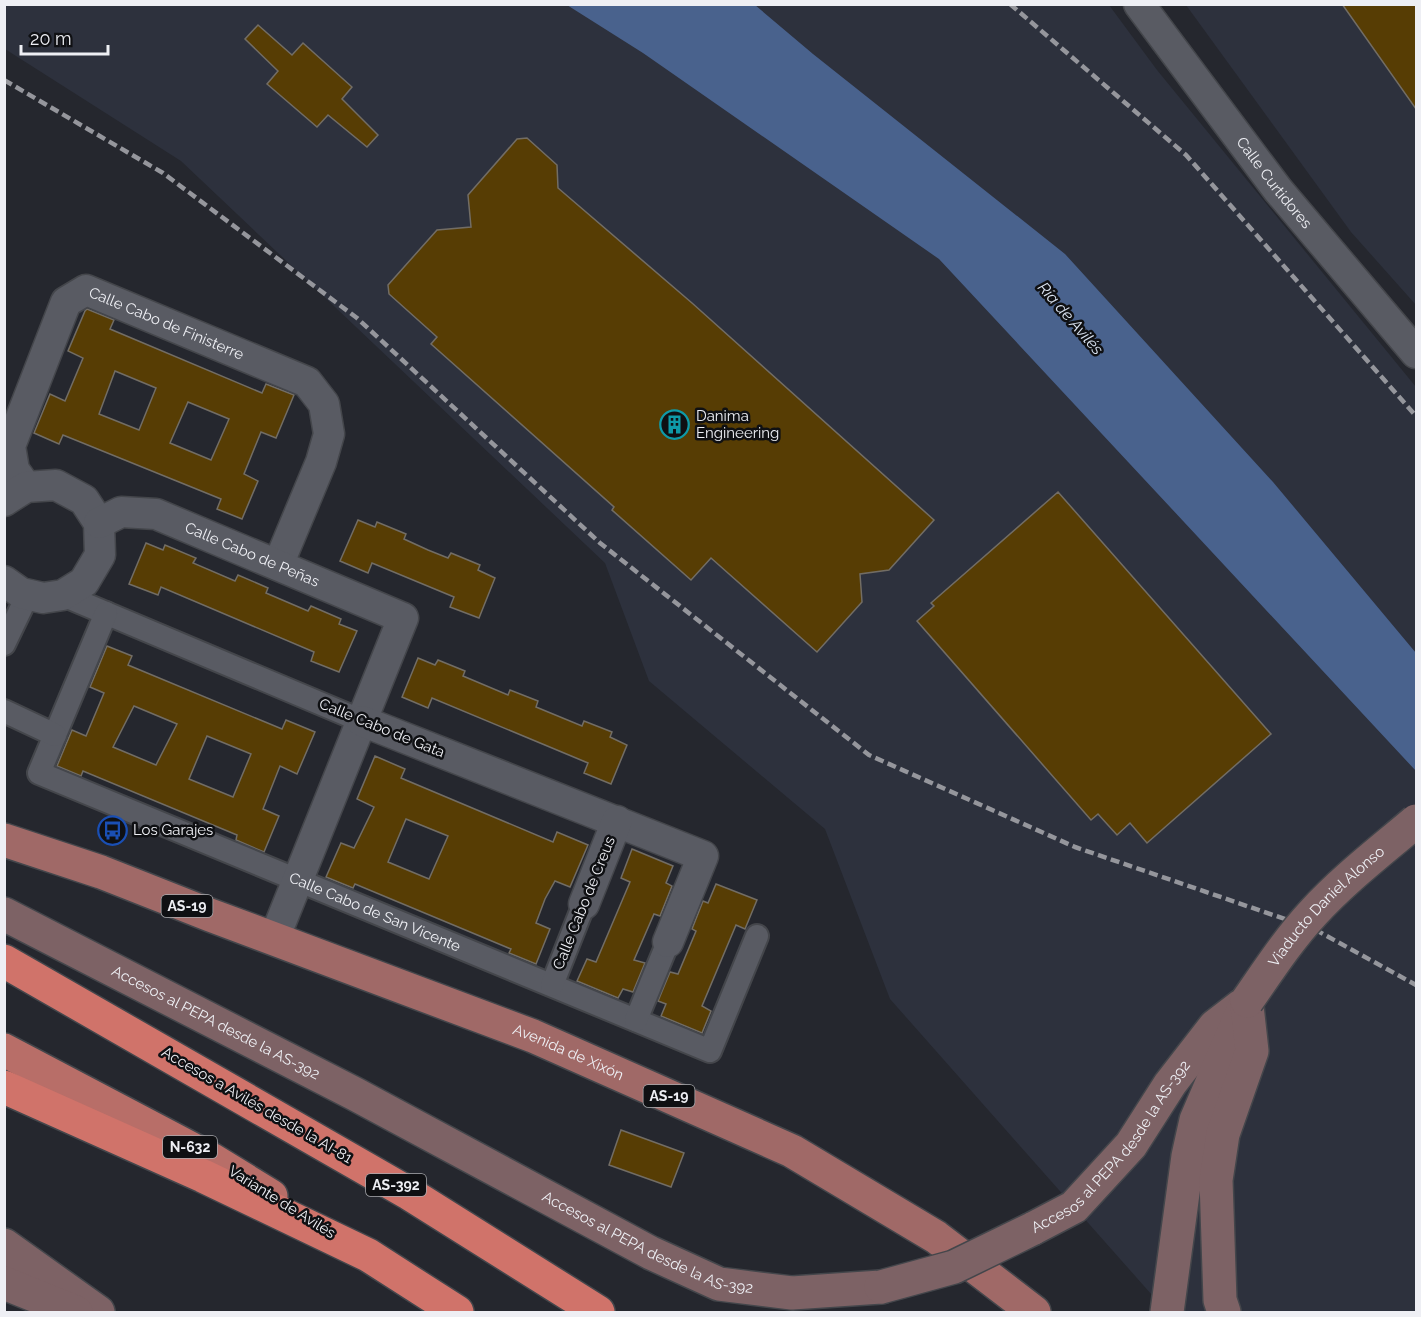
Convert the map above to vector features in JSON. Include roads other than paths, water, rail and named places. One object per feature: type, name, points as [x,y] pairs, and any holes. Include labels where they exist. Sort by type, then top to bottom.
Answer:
[{"type":"highway","name":"Accesos a Avilés desde la AI-81","points":[[4,961],[410,1194],[598,1312]]},
{"type":"highway","name":"Variante de Avilés","points":[[4,1050],[211,1159],[368,1256]]},
{"type":"highway","points":[[4,1087],[203,1176],[368,1256],[457,1312]]},
{"type":"main road","name":"Viaducto Daniel Alonso","points":[[1247,1001],[1278,955],[1313,913],[1352,875],[1416,821]]},
{"type":"main road","name":"Avenida de Xixón","points":[[4,824],[101,872]]},
{"type":"main road","name":"Avenida de Xixón","points":[[4,840],[101,872],[533,1036],[792,1151],[936,1237],[1034,1312]]},
{"type":"main road","name":"Accesos al PEPA desde la AS-392","points":[[4,914],[355,1094],[651,1254],[719,1284],[792,1293],[881,1287],[954,1267],[1074,1207],[1131,1145],[1170,1084],[1215,1026],[1247,1001]]},
{"type":"main road","points":[[1167,1312],[1188,1156],[1196,1120],[1247,1001]]},
{"type":"main road","points":[[1224,1312],[1220,1300],[1216,1180],[1223,1134],[1252,1051],[1247,1001]]},
{"type":"main road","points":[[4,1245],[98,1312]]},
{"type":"main road","points":[[4,1283],[76,1312]]},
{"type":"street","name":"Calle Curtidores","points":[[1139,4],[1278,190],[1416,353]]},
{"type":"street","name":"Calle Cabo de Finisterre","points":[[15,494],[10,446],[66,302],[86,290],[307,382],[324,404],[329,434],[321,462],[278,565]]},
{"type":"street","points":[[4,644],[16,587],[42,598],[63,595],[84,582],[100,555],[99,523],[84,500],[56,485],[15,494]]},
{"type":"street","name":"Calle Cabo de Peñas","points":[[99,523],[121,512],[156,514],[403,618],[362,720]]},
{"type":"street","name":"Calle Cabo de Gata","points":[[63,595],[362,720],[703,856],[668,942]]},
{"type":"street","points":[[4,711],[56,735],[105,613]]},
{"type":"street","points":[[274,939],[362,720]]},
{"type":"street","name":"Calle Cabo de San Vicente","points":[[56,735],[39,773],[710,1051],[757,936]]},
{"type":"street","name":"Calle Cabo de Creus","points":[[552,985],[617,821]]},
{"type":"street","points":[[636,1020],[668,942]]},
{"type":"water","name":"Ría de Avilés","points":[[567,5],[755,5],[813,54],[1065,254],[1273,482],[1416,653],[1416,771],[939,259],[643,53]]},
{"type":"railway","points":[[1010,4],[1186,155],[1416,416]]},
{"type":"railway","points":[[4,80],[163,173],[357,318],[600,543],[869,755],[1075,847],[1314,929],[1416,985]]},
{"type":"place","name":"Danima Engineering","points":[[675,425]]},
{"type":"place","name":"Los Garajes","points":[[112,830]]}]
